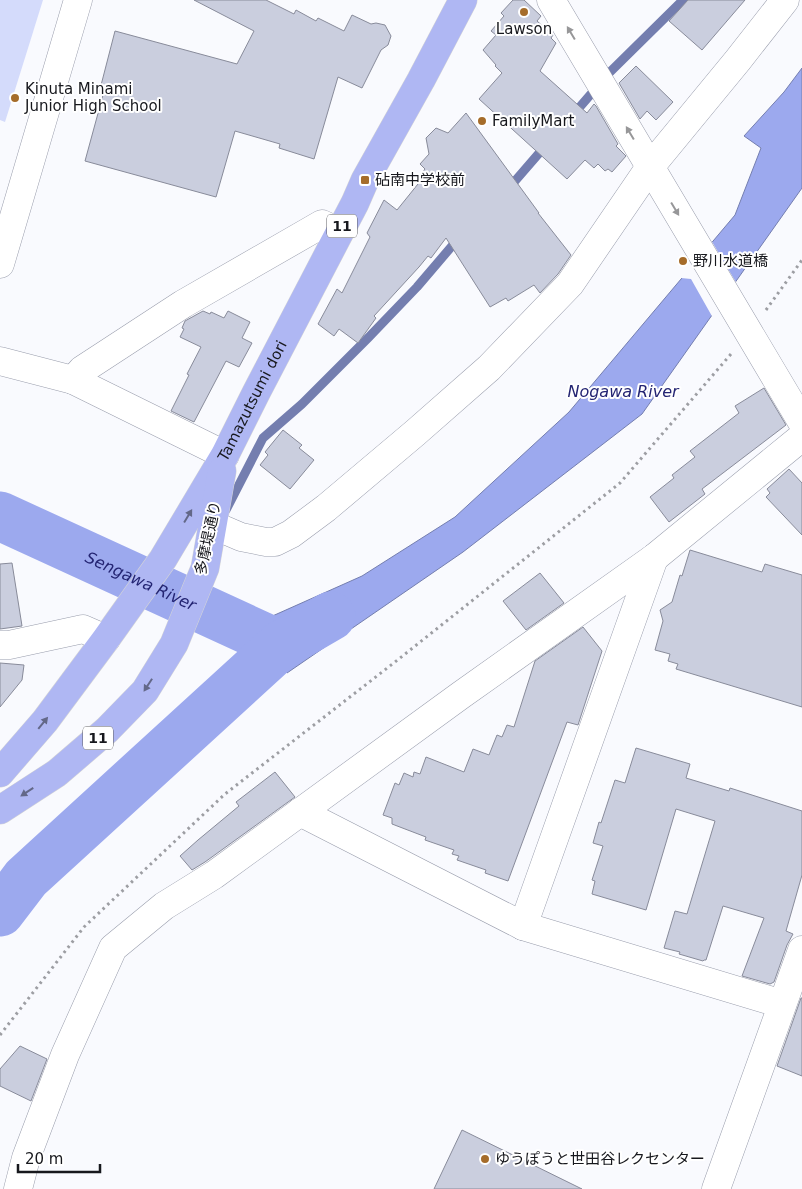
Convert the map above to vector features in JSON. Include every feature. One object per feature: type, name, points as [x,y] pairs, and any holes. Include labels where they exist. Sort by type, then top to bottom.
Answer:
[{"type":"main road","name":"Tamazutsumi dori","points":[[0,773],[45,721],[106,640],[163,558],[225,455],[355,203],[365,180],[421,80],[462,0]]},
{"type":"main road","name":"多摩堤通り","points":[[0,810],[57,773],[107,730],[145,691],[174,644],[204,568],[225,455]]},
{"type":"street","points":[[0,264],[78,0]]},
{"type":"street","points":[[551,0],[802,422]]},
{"type":"street","points":[[212,525],[241,537],[266,542],[275,542],[291,534],[326,508],[489,368],[570,284],[650,167],[785,0]]},
{"type":"street","points":[[73,380],[82,370],[183,304],[322,224],[339,232]]},
{"type":"street","points":[[0,361],[73,380],[225,455]]},
{"type":"street","points":[[18,1189],[26,1158],[66,1055],[113,948],[164,906],[214,875],[461,695],[654,558],[802,437]]},
{"type":"street","points":[[523,926],[654,558]]},
{"type":"street","points":[[0,645],[8,646],[82,629],[106,640]]},
{"type":"street","points":[[300,812],[523,926],[782,1004]]},
{"type":"street","points":[[716,1189],[802,950]]},
{"type":"path","points":[[0,1035],[84,928],[225,794],[620,483],[749,334],[802,260]]},
{"type":"shaded area","points":[[0,0],[43,0],[5,122],[0,120]]},
{"type":"water","name":"Nogawa River","points":[[802,68],[802,188],[642,414],[463,552],[287,673],[259,622],[362,576],[455,517],[569,412],[735,215],[761,148],[744,136],[784,92]]},
{"type":"pier","points":[[711,240],[737,284],[713,318],[691,279],[681,278],[680,276]]},
{"type":"building","points":[[194,0],[266,0],[294,14],[296,10],[316,21],[318,18],[344,31],[352,15],[371,24],[385,25],[391,36],[388,45],[381,50],[362,88],[338,77],[314,159],[279,148],[280,144],[235,131],[216,197],[85,161],[103,95],[99,93],[115,31],[237,64],[254,31]]},
{"type":"building","points":[[513,0],[524,0],[541,16],[537,21],[553,35],[551,38],[556,43],[540,71],[587,113],[594,104],[618,144],[616,146],[626,156],[612,172],[608,169],[605,171],[598,164],[594,168],[585,160],[567,179],[479,99],[502,73],[483,50],[496,35],[491,31],[504,16],[501,13]]},
{"type":"building","points":[[688,0],[745,0],[702,50],[669,21]]},
{"type":"building","points":[[636,66],[673,102],[656,120],[647,111],[640,119],[619,83]]},
{"type":"building","points":[[466,113],[538,213],[571,255],[558,274],[540,293],[534,285],[508,301],[506,298],[490,307],[446,238],[431,258],[428,256],[374,316],[376,318],[358,343],[339,329],[334,336],[318,324],[337,289],[342,293],[370,237],[367,233],[384,200],[397,210],[422,179],[419,176],[425,169],[420,164],[429,154],[426,138],[436,128],[448,133]]},
{"type":"building","points":[[203,311],[210,314],[211,312],[224,318],[228,311],[250,322],[242,338],[252,343],[239,367],[226,361],[194,422],[171,411],[201,347],[180,337],[184,329],[182,328],[185,321]]},
{"type":"building","points":[[764,388],[786,425],[702,489],[705,494],[669,522],[650,497],[674,478],[672,475],[695,457],[690,451],[739,413],[735,406]]},
{"type":"building","points":[[283,430],[302,445],[299,448],[314,460],[290,489],[260,465],[268,455],[265,452]]},
{"type":"building","points":[[789,469],[802,483],[802,535],[766,497],[770,493],[767,489]]},
{"type":"building","points":[[690,550],[762,572],[765,564],[802,575],[802,707],[676,669],[678,664],[668,661],[670,654],[655,650],[663,621],[660,610],[672,602]]},
{"type":"building","points":[[12,563],[22,626],[0,629],[0,564]]},
{"type":"building","points":[[540,573],[564,603],[526,630],[503,601]]},
{"type":"building","points":[[583,627],[602,651],[578,725],[567,722],[508,881],[485,873],[486,870],[457,860],[459,856],[452,854],[454,850],[425,840],[426,837],[392,824],[392,818],[383,815],[395,783],[399,785],[404,773],[413,777],[414,772],[420,774],[426,757],[464,772],[473,749],[489,755],[497,735],[502,737],[507,725],[514,727],[535,661]]},
{"type":"building","points":[[0,663],[24,665],[22,680],[0,707]]},
{"type":"building","points":[[636,748],[690,764],[686,778],[729,791],[730,788],[802,811],[802,875],[786,931],[793,934],[787,945],[774,982],[770,984],[742,976],[764,918],[723,906],[706,960],[703,961],[664,948],[675,911],[687,914],[715,821],[676,809],[646,910],[592,894],[595,881],[592,880],[603,846],[593,843],[599,822],[601,823],[615,780],[625,783]]},
{"type":"building","points":[[275,772],[295,797],[192,870],[180,856],[239,806],[236,802]]},
{"type":"building","points":[[802,998],[802,1076],[777,1066]]},
{"type":"building","points":[[20,1046],[47,1059],[31,1101],[0,1086],[0,1069]]},
{"type":"building","name":"ゆうぽうと世田谷レクセンター","points":[[462,1130],[582,1189],[434,1189]]},
{"type":"waterway","points":[[572,116],[610,72],[683,0]]},
{"type":"waterway","points":[[508,189],[547,144]]},
{"type":"waterway","points":[[226,510],[263,438],[302,404],[368,338],[417,287],[458,239]]},
{"type":"waterway","name":"Sengawa River","points":[[0,516],[281,645]]},
{"type":"waterway","points":[[0,912],[26,878],[281,645],[331,616]]},
{"type":"place","name":"Lawson","points":[[524,12]]},
{"type":"place","name":"Kinuta Minami Junior High School","points":[[15,98]]},
{"type":"place","name":"FamilyMart","points":[[482,121]]},
{"type":"place","name":"砧南中学校前","points":[[365,180]]},
{"type":"place","name":"野川水道橋","points":[[683,261]]},
{"type":"place","name":"ゆうぽうと世田谷レクセンター","points":[[485,1159]]}]
